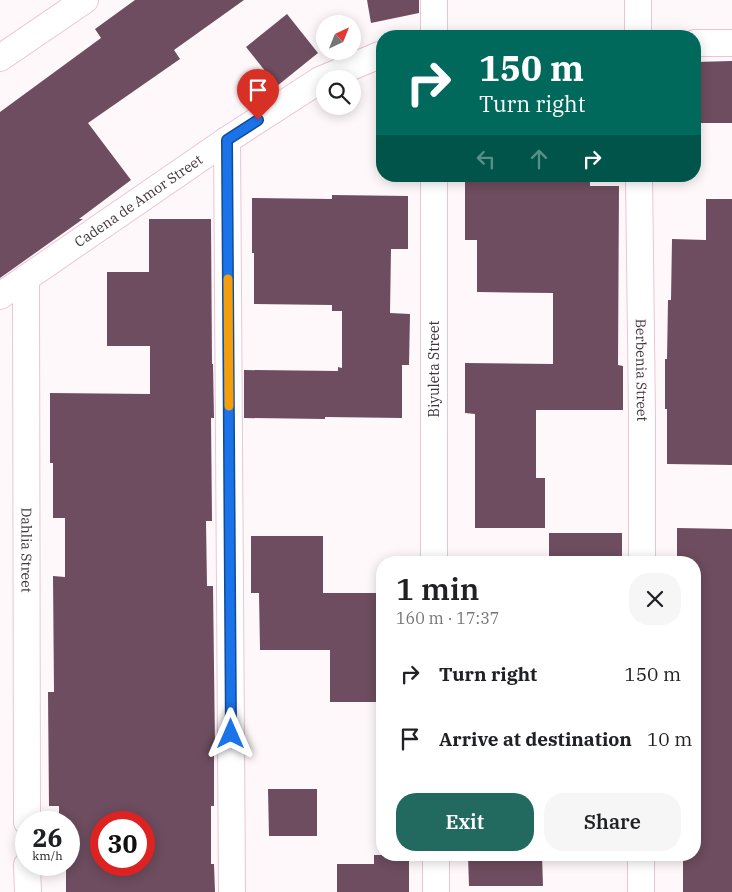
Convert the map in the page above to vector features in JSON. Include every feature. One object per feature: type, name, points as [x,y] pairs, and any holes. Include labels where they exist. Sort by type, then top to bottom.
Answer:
[{"type":"street","points":[[0,58],[85,0]]},
{"type":"street","points":[[434,0],[434,30]]},
{"type":"street","points":[[638,0],[638,30]]},
{"type":"street","points":[[701,43],[732,43]]},
{"type":"street","name":"Cadena de Amor Street","points":[[0,296],[227,140],[320,80],[376,57]]},
{"type":"street","points":[[227,140],[232,892]]},
{"type":"street","name":"Biyuleta Street","points":[[434,182],[434,556]]},
{"type":"street","name":"Berbenia Street","points":[[639,182],[642,556]]},
{"type":"street","name":"Dahlia Street","points":[[26,278],[27,811]]},
{"type":"street","points":[[436,861],[436,892]]},
{"type":"street","points":[[641,861],[641,892]]},
{"type":"street","points":[[28,876],[28,892]]},
{"type":"building","points":[[135,0],[244,0],[174,50],[180,59],[88,123],[131,180],[79,219],[83,219],[0,278],[0,112],[101,38],[95,29]]},
{"type":"building","points":[[367,0],[419,0],[419,13],[371,23]]},
{"type":"building","points":[[287,14],[316,50],[316,55],[277,86],[246,47]]},
{"type":"building","points":[[732,61],[732,123],[701,123],[701,62]]},
{"type":"building","points":[[465,182],[590,182],[590,186],[619,186],[618,365],[623,366],[623,410],[536,410],[536,478],[545,478],[545,528],[475,528],[475,414],[465,413],[465,363],[553,364],[553,293],[477,292],[477,240],[465,240]]},
{"type":"building","points":[[332,195],[408,196],[408,249],[391,249],[390,313],[410,314],[409,365],[402,365],[402,418],[244,418],[244,370],[338,371],[338,367],[342,368],[342,311],[332,311],[332,305],[254,304],[252,198],[332,199]]},
{"type":"building","points":[[706,199],[732,199],[732,465],[667,464],[665,359],[667,359],[668,300],[671,300],[672,239],[706,240]]},
{"type":"building","points":[[149,219],[211,219],[214,418],[211,418],[212,521],[206,521],[207,586],[213,586],[215,748],[214,806],[211,806],[211,864],[214,864],[215,892],[66,892],[66,876],[80,876],[80,811],[59,811],[59,806],[49,806],[48,692],[54,692],[53,576],[65,577],[65,518],[53,518],[53,463],[50,463],[50,393],[150,394],[150,346],[107,346],[107,272],[149,272]]},
{"type":"building","points":[[677,528],[732,529],[732,892],[683,892],[683,861],[701,861],[701,556],[677,556]]},
{"type":"building","points":[[549,533],[622,533],[622,556],[549,556]]},
{"type":"building","points":[[251,536],[323,536],[323,593],[376,593],[376,702],[330,702],[330,650],[260,650],[259,593],[251,593]]},
{"type":"building","points":[[268,789],[317,789],[317,836],[269,836]]},
{"type":"building","points":[[374,855],[376,855],[376,861],[409,861],[409,892],[337,892],[337,864],[374,864]]},
{"type":"building","points":[[468,861],[542,861],[543,886],[469,886]]},
{"type":"slow traffic","points":[[228,279],[229,406]]},
{"type":"route","points":[[231,734],[227,140],[258,120]]}]
